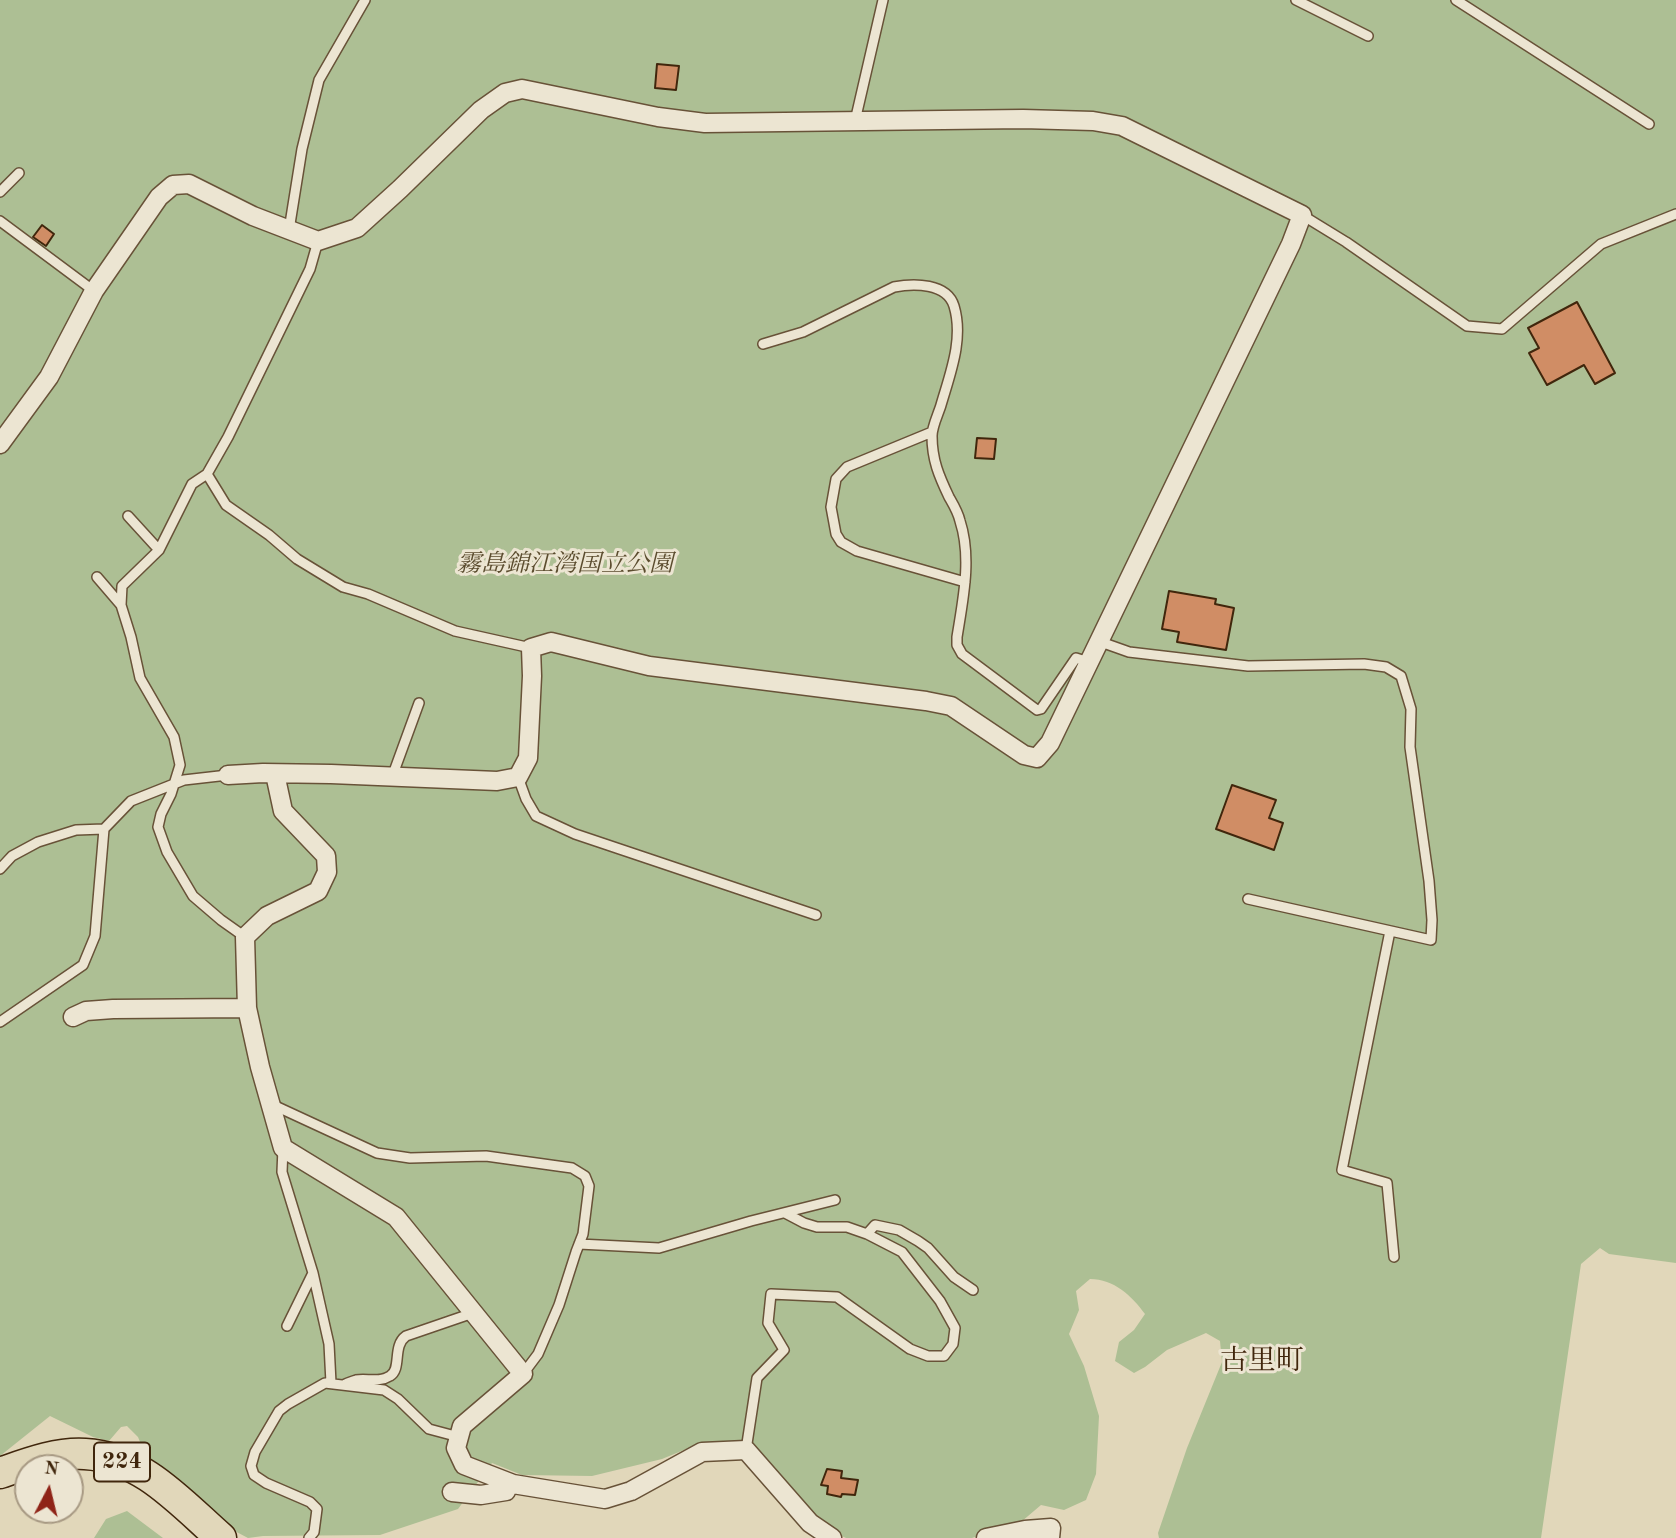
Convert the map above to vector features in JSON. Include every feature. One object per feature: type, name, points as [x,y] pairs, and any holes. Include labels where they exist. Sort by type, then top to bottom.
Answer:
[{"type":"highway","name":"224","points":[[0,1474],[51,1458],[84,1454],[112,1458],[150,1476],[221,1538]]},
{"type":"street","points":[[0,444],[49,377],[94,291],[159,197],[173,185],[189,184],[253,216],[318,241],[357,228],[400,190],[481,110],[505,93],[522,89],[659,117],[705,123],[1093,121],[1122,126],[1302,215],[1291,244],[1050,743],[1037,758],[1024,755],[951,706],[649,666],[551,642],[531,648],[527,758],[518,777],[498,781],[331,774],[228,775]]},
{"type":"street","points":[[275,774],[283,811],[326,856],[327,872],[318,891],[267,916],[245,937],[247,1008],[260,1067],[283,1147],[396,1217],[523,1374],[462,1426],[456,1448],[464,1465],[509,1483],[605,1499],[631,1491],[702,1452],[746,1450],[810,1523],[832,1538]]},
{"type":"street","points":[[73,1017],[86,1012],[113,1009],[247,1008]]},
{"type":"street","points":[[452,1492],[481,1495],[506,1491],[509,1483]]},
{"type":"street","points":[[986,1538],[1051,1528],[1050,1538]]},
{"type":"lane","points":[[289,230],[302,149],[320,80],[365,0]]},
{"type":"lane","points":[[855,122],[883,0]]},
{"type":"lane","points":[[1296,0],[1368,36]]},
{"type":"lane","points":[[1456,0],[1649,124]]},
{"type":"lane","points":[[0,192],[19,173]]},
{"type":"lane","points":[[1302,215],[1346,242],[1467,326],[1502,329],[1601,244],[1676,214]]},
{"type":"lane","points":[[0,221],[94,291]]},
{"type":"lane","points":[[245,937],[193,896],[167,852],[158,827],[180,765],[174,737],[140,678],[121,605],[122,586],[159,550],[192,484],[207,474],[228,437],[310,269],[318,241]]},
{"type":"lane","points":[[764,344],[803,332],[894,287],[910,284],[938,289],[949,296],[954,306],[957,330],[954,361],[932,432],[934,460],[941,481],[960,518],[965,538],[965,582],[957,645],[962,654],[1037,710],[1041,709],[1076,658],[1089,662]]},
{"type":"lane","points":[[932,432],[847,467],[836,479],[831,507],[836,534],[841,542],[857,551],[965,582]]},
{"type":"lane","points":[[207,474],[226,505],[269,535],[297,559],[343,587],[368,594],[455,631],[531,648]]},
{"type":"lane","points":[[128,516],[159,550]]},
{"type":"lane","points":[[97,578],[121,605]]},
{"type":"lane","points":[[1098,640],[1129,652],[1248,666],[1364,664],[1385,667],[1401,676],[1411,709],[1410,747],[1429,881],[1431,940],[1248,899]]},
{"type":"lane","points":[[392,777],[419,702]]},
{"type":"lane","points":[[0,1022],[83,965],[95,936],[104,829],[131,801],[184,780],[228,775]]},
{"type":"lane","points":[[518,777],[531,808],[537,816],[546,821],[575,834],[816,915]]},
{"type":"lane","points":[[0,869],[12,856],[38,842],[76,830],[104,829]]},
{"type":"lane","points":[[1390,931],[1342,1170],[1387,1183],[1394,1258]]},
{"type":"lane","points":[[271,1104],[377,1153],[410,1158],[486,1156],[572,1168],[585,1176],[589,1186],[583,1234],[559,1305],[538,1354],[523,1374]]},
{"type":"lane","points":[[283,1147],[282,1172],[313,1273],[328,1344],[331,1383]]},
{"type":"lane","points":[[579,1244],[659,1248],[835,1200]]},
{"type":"lane","points":[[746,1450],[757,1378],[784,1350],[768,1323],[771,1294],[837,1297],[909,1349],[928,1356],[944,1356],[953,1344],[955,1328],[940,1301],[902,1252],[847,1227],[817,1227],[785,1213]]},
{"type":"lane","points":[[867,1234],[874,1225],[899,1230],[928,1248],[954,1277],[973,1290]]},
{"type":"lane","points":[[287,1326],[313,1273]]},
{"type":"lane","points":[[344,1385],[358,1380],[389,1377],[394,1372],[401,1339],[473,1313]]},
{"type":"lane","points":[[309,1538],[314,1532],[317,1509],[310,1502],[266,1483],[254,1475],[251,1466],[255,1452],[279,1411],[288,1404],[326,1383],[384,1391],[398,1399],[429,1429],[459,1437]]},
{"type":"green space","name":"霧島錦江湾国立公園","points":[[0,0],[1676,0],[1676,1263],[1609,1254],[1600,1248],[1581,1264],[1541,1538],[1159,1538],[1158,1533],[1187,1448],[1222,1362],[1220,1341],[1206,1333],[1167,1350],[1134,1373],[1115,1361],[1119,1342],[1134,1330],[1145,1314],[1115,1285],[1090,1279],[1076,1291],[1079,1310],[1069,1334],[1084,1366],[1099,1416],[1096,1474],[1086,1500],[1064,1510],[1041,1505],[1021,1522],[972,1538],[846,1538],[827,1529],[738,1442],[696,1445],[662,1459],[592,1476],[522,1475],[492,1463],[458,1509],[380,1535],[248,1538],[229,1528],[147,1459],[138,1437],[127,1426],[121,1427],[109,1441],[93,1437],[50,1416],[0,1456]]},
{"type":"green space","points":[[127,1511],[163,1538],[94,1538],[106,1519]]},
{"type":"building","points":[[657,64],[679,66],[676,90],[655,88]]},
{"type":"building","points":[[42,225],[54,234],[46,246],[33,237]]},
{"type":"building","points":[[1577,302],[1615,373],[1595,384],[1584,365],[1547,385],[1529,353],[1539,348],[1528,328]]},
{"type":"building","points":[[977,438],[996,439],[994,459],[975,458]]},
{"type":"building","points":[[1169,591],[1216,599],[1215,604],[1234,608],[1226,650],[1177,642],[1179,632],[1162,629]]},
{"type":"building","points":[[1232,785],[1276,800],[1269,818],[1283,823],[1274,850],[1216,829]]},
{"type":"building","points":[[827,1469],[842,1471],[841,1478],[858,1480],[855,1495],[842,1494],[841,1497],[827,1494],[828,1486],[821,1485]]},
{"type":"district","name":"古里町","points":[[1262,1362]]}]
